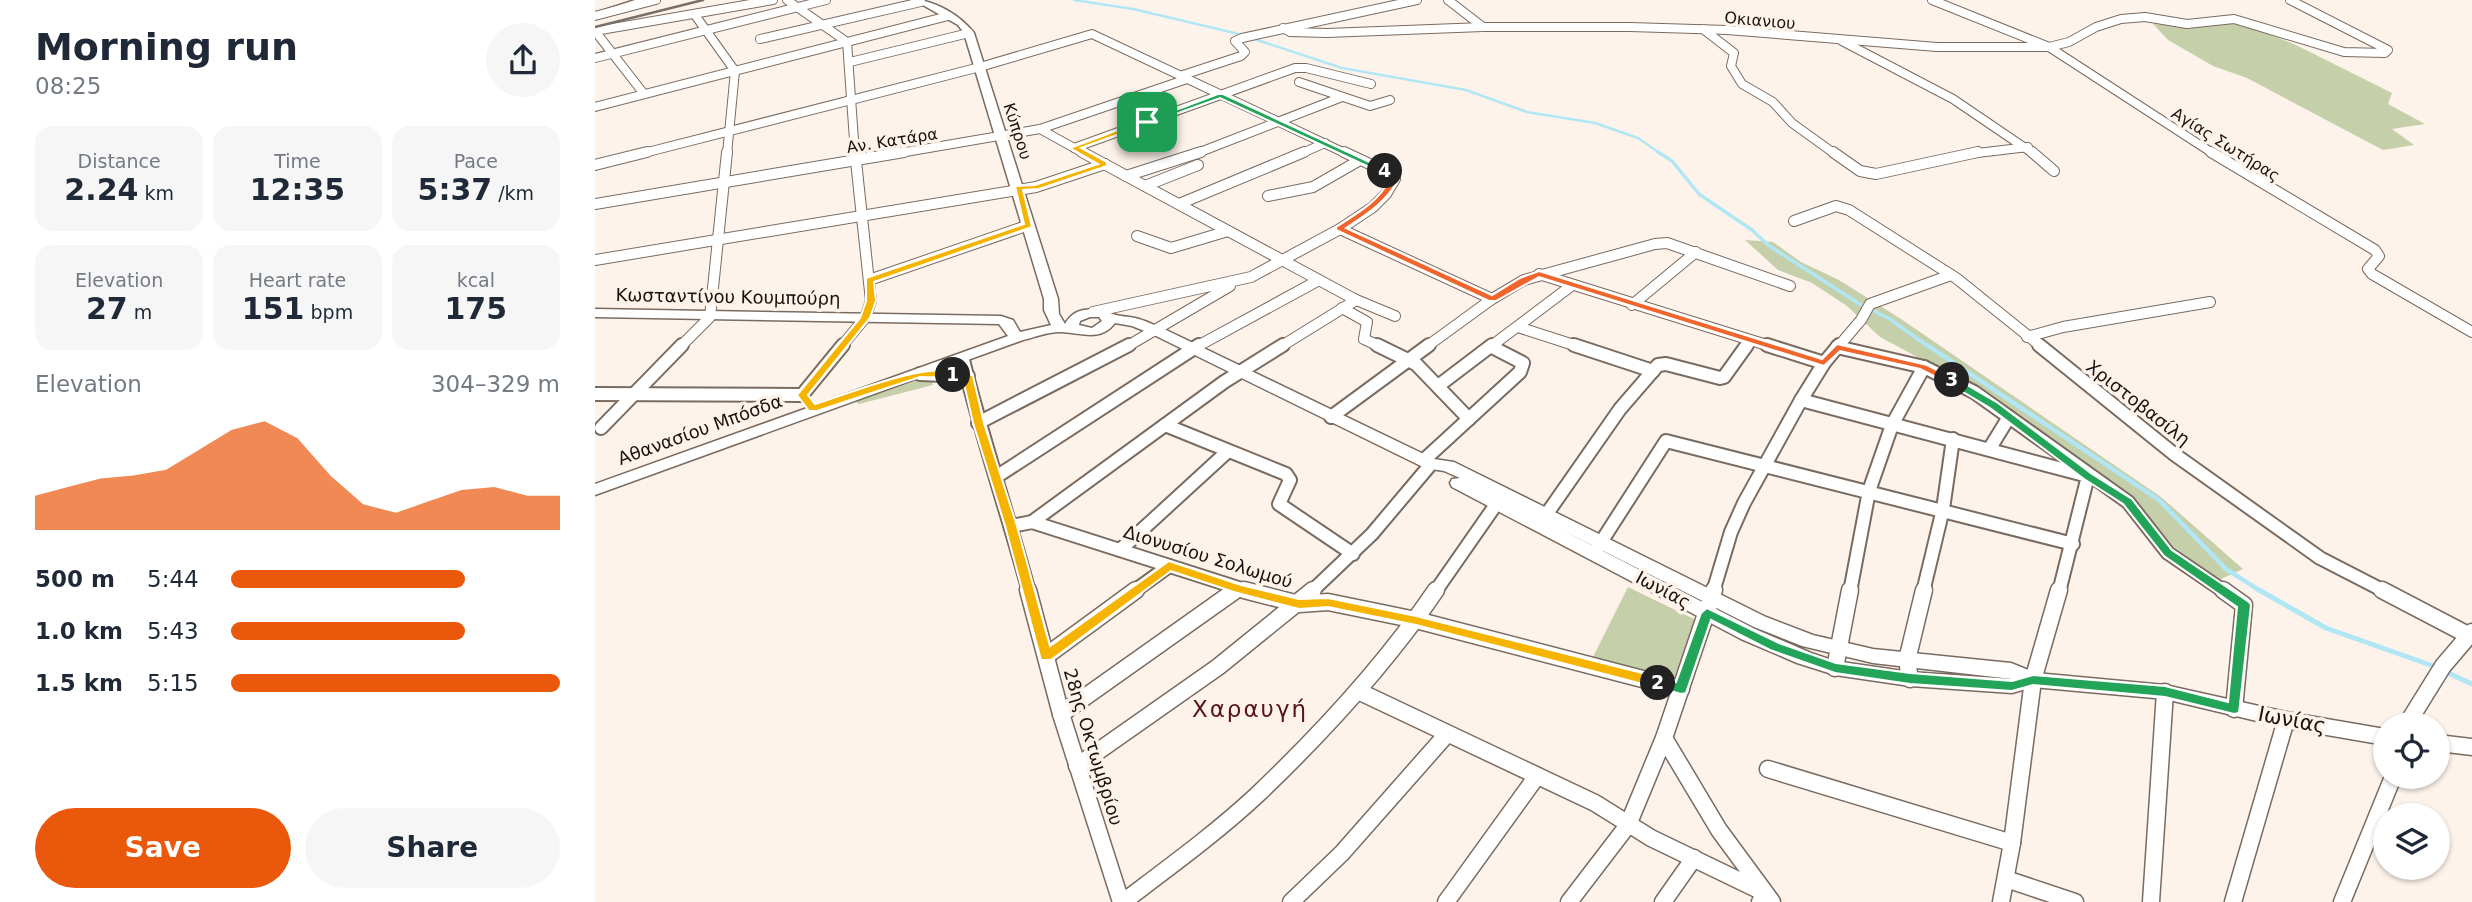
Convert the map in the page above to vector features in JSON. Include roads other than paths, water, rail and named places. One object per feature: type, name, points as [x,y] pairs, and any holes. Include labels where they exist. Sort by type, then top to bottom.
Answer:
[{"type":"main road","points":[[595,16],[644,0]]},
{"type":"main road","points":[[919,1],[961,23],[969,33]]},
{"type":"main road","name":"Κύπρου","points":[[969,33],[1018,188],[1051,299],[1050,305],[1061,321]]},
{"type":"main road","name":"Κωσταντίνου Κουμπούρη","points":[[595,313],[1001,320],[1009,323],[1017,339]]},
{"type":"main road","points":[[1061,321],[1089,313]]},
{"type":"main road","points":[[1089,313],[1072,323],[1073,328],[1086,331],[1106,326],[1110,318]]},
{"type":"main road","name":"Ιωνίας","points":[[1089,313],[1105,313],[1110,318],[1153,329],[1331,417],[1428,462],[1448,466],[1546,515],[1598,548]]},
{"type":"main road","points":[[1061,321],[1086,331]]},
{"type":"main road","name":"Αθανασίου Μπόσδα","points":[[595,490],[813,408],[964,359],[1061,321]]},
{"type":"main road","name":"Ιωνίας","points":[[1086,331],[1117,327],[1153,329]]},
{"type":"main road","name":"Ιωνίας","points":[[1428,462],[1438,473],[1497,503],[1598,548],[1709,605],[1775,646],[1836,659],[2012,686],[2033,680],[2165,692],[2286,720],[2373,735]]},
{"type":"main road","points":[[2450,744],[2472,747]]},
{"type":"street","points":[[595,16],[656,0]]},
{"type":"street","points":[[644,94],[595,31],[773,0]]},
{"type":"street","points":[[787,0],[847,42],[860,215],[871,301],[865,318],[802,395]]},
{"type":"street","points":[[595,58],[826,0]]},
{"type":"street","points":[[1283,28],[1417,0]]},
{"type":"street","points":[[1448,0],[1483,27]]},
{"type":"street","name":"Αγίας Σωτήρας","points":[[1932,0],[2049,47],[2225,161],[2375,250],[2379,256],[2368,269],[2372,274],[2472,332]]},
{"type":"street","name":"Οκιανιου","points":[[1283,28],[1290,32],[1327,33],[1483,27],[1703,29],[1937,47],[2049,47],[2069,42],[2096,27],[2121,19],[2145,17],[2187,24],[2234,19],[2344,51],[2378,54],[2388,50],[2290,0]]},
{"type":"street","points":[[760,39],[919,1]]},
{"type":"street","points":[[601,428],[710,317],[735,71],[695,15]]},
{"type":"street","points":[[595,107],[948,16]]},
{"type":"street","name":"Αν. Κατάρα","points":[[595,204],[1040,129],[1241,56],[1245,52],[1235,41],[1283,28]]},
{"type":"street","points":[[1703,29],[1734,53],[1731,66],[1742,83],[1773,102],[1792,123],[1860,171],[1876,174],[1976,152],[2028,147]]},
{"type":"street","points":[[850,62],[969,33]]},
{"type":"street","points":[[597,163],[980,67],[1087,34],[1095,35],[1393,175],[1395,182],[1373,207],[1264,272],[1235,282],[1089,313]]},
{"type":"street","points":[[1842,41],[1940,92],[2028,147],[2054,171]]},
{"type":"street","points":[[1074,148],[1301,67],[1371,84]]},
{"type":"street","points":[[1299,82],[1370,106],[1390,100]]},
{"type":"street","points":[[1126,176],[1221,145],[1342,97]]},
{"type":"street","points":[[1040,129],[1355,299],[1395,316]]},
{"type":"street","points":[[1179,204],[1325,143]]},
{"type":"street","points":[[1184,156],[1207,170]]},
{"type":"street","points":[[1268,197],[1313,187],[1360,160]]},
{"type":"street","points":[[595,260],[1036,187],[1105,164]]},
{"type":"street","points":[[1145,186],[1198,164]]},
{"type":"street","name":"Χριστοβασίλη","points":[[1794,221],[1841,206],[1951,275],[2174,454],[2320,558],[2470,634]]},
{"type":"street","points":[[869,280],[1029,225]]},
{"type":"street","points":[[1340,229],[1492,299]]},
{"type":"street","points":[[1137,236],[1171,248],[1229,231]]},
{"type":"street","points":[[1331,417],[1492,299],[1539,274],[1660,243],[1696,252],[1790,286]]},
{"type":"street","points":[[1632,305],[1696,252]]},
{"type":"street","points":[[1539,274],[1824,363]]},
{"type":"street","points":[[1569,902],[1628,825],[1664,738],[1736,519],[1801,400],[1824,363],[1850,335],[1867,308],[1951,275]]},
{"type":"street","points":[[996,477],[1194,348],[1319,280]]},
{"type":"street","points":[[978,423],[1235,282]]},
{"type":"street","points":[[1438,386],[1571,286]]},
{"type":"street","points":[[1033,522],[1239,372],[1355,299]]},
{"type":"street","points":[[2027,337],[2063,327],[2210,302]]},
{"type":"street","points":[[1110,318],[1145,303]]},
{"type":"street","points":[[1342,308],[1367,322],[1364,339],[1416,364],[1469,419]]},
{"type":"street","points":[[1518,327],[1653,371]]},
{"type":"street","points":[[1546,515],[1620,409],[1658,365],[1666,364],[1724,377],[1750,341]]},
{"type":"street","points":[[1077,766],[1243,650],[1299,604],[1353,554],[1428,462],[1523,367],[1524,363],[1492,347]]},
{"type":"street","points":[[1837,347],[1924,367],[1974,392],[2128,502],[2168,553],[2244,605],[2234,709]]},
{"type":"street","name":"28ης Οκτωμβρίου","points":[[964,359],[978,423],[1011,526],[1061,714],[1122,902]]},
{"type":"street","points":[[1836,659],[1869,491],[1892,425],[1924,367]]},
{"type":"street","points":[[920,374],[968,376]]},
{"type":"street","points":[[595,394],[802,395],[813,408]]},
{"type":"street","points":[[1801,400],[2088,476]]},
{"type":"street","points":[[1990,448],[2009,417]]},
{"type":"street","points":[[1165,425],[1286,474],[1290,480],[1279,504],[1353,554]]},
{"type":"street","points":[[1909,669],[1943,509],[1954,439]]},
{"type":"street","points":[[1598,548],[1666,441],[2073,544]]},
{"type":"street","points":[[1120,550],[1227,452]]},
{"type":"street","points":[[2001,902],[2012,843],[2033,680],[2073,544],[2088,476]]},
{"type":"street","points":[[1122,902],[1257,796],[1358,691],[1416,620],[1497,503]]},
{"type":"street","name":"Διονυσίου Σολωμού","points":[[1011,526],[1033,522],[1238,589],[1299,604],[1328,602],[1416,620],[1681,689]]},
{"type":"street","points":[[1046,656],[1169,566]]},
{"type":"street","points":[[1061,714],[1238,589]]},
{"type":"street","points":[[2414,712],[2440,670],[2470,634]]},
{"type":"street","points":[[1358,691],[1595,803],[1628,825],[1766,899]]},
{"type":"street","points":[[2153,901],[2165,692]]},
{"type":"street","points":[[2233,902],[2286,720]]},
{"type":"street","points":[[1291,902],[1342,853],[1447,734]]},
{"type":"street","points":[[1664,738],[1719,831],[1766,899]]},
{"type":"street","points":[[1768,769],[2012,843]]},
{"type":"street","points":[[1446,902],[1537,776]]},
{"type":"street","points":[[2342,902],[2388,789]]},
{"type":"street","points":[[1663,902],[1693,858]]},
{"type":"street","points":[[2006,879],[2075,902]]},
{"type":"waterway","points":[[1074,0],[1133,9],[1239,34],[1342,68],[1466,90],[1527,112],[1595,123],[1638,138],[1660,153]]},
{"type":"waterway","points":[[1660,153],[1672,161],[1699,194],[1752,230],[1768,245],[1858,303],[1890,319],[1929,347]]},
{"type":"waterway","points":[[1927,345],[2159,500],[2226,569],[2262,592]]},
{"type":"waterway","points":[[2259,590],[2326,628],[2436,667]]},
{"type":"waterway","points":[[2444,671],[2472,684]]},
{"type":"railway","points":[[595,27],[703,0]]},
{"type":"district","name":"Χαραυγή","points":[[1250,709]]}]
